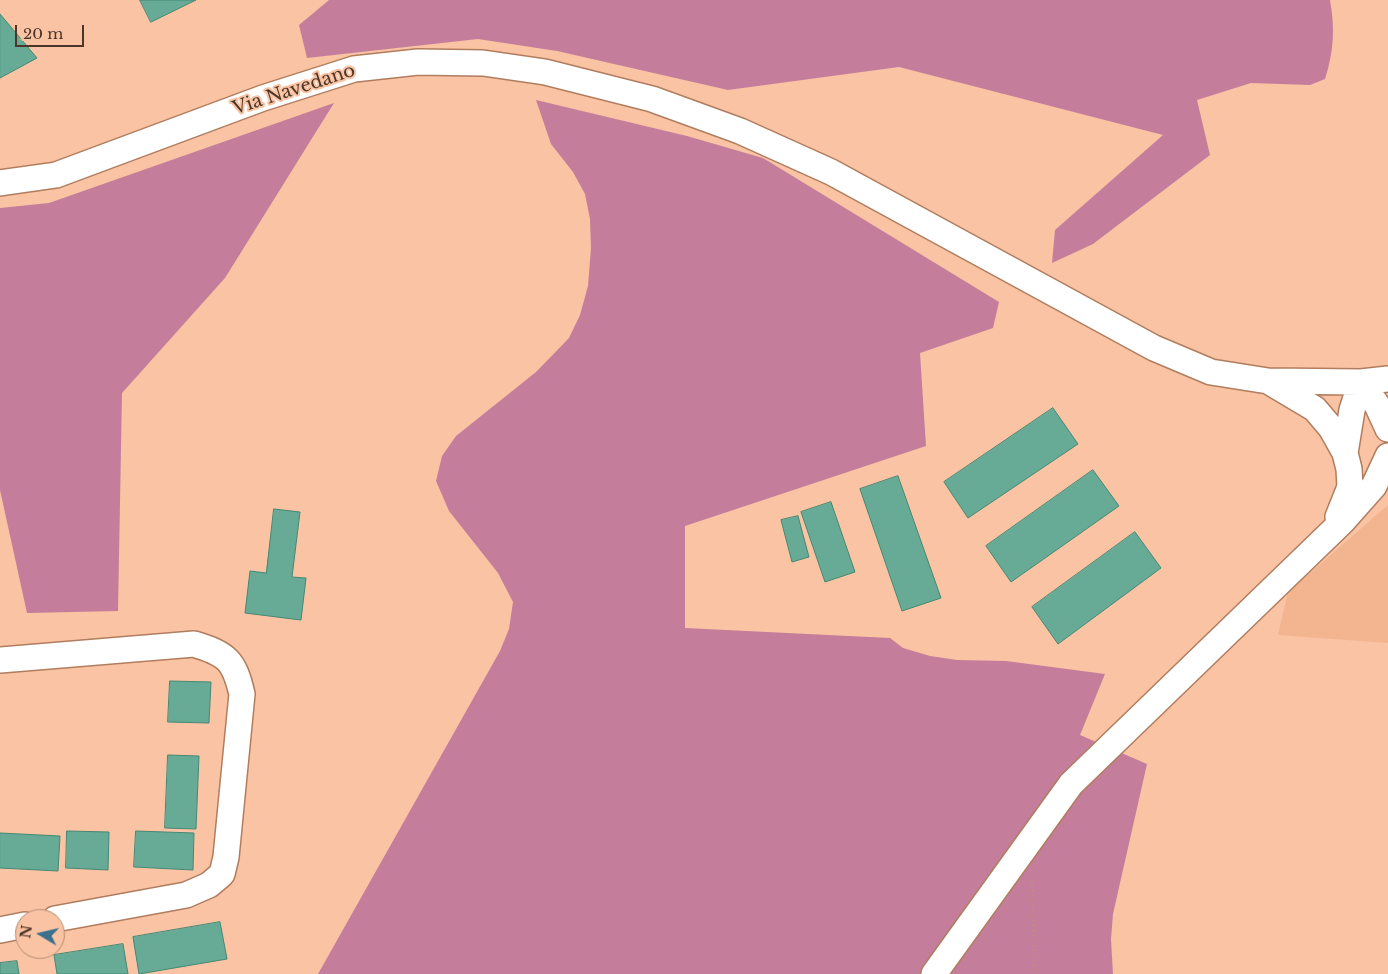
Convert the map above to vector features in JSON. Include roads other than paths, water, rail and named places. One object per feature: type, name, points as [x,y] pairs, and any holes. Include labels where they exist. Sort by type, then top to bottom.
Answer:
[{"type":"street","name":"Via Navedano","points":[[0,184],[56,175],[263,98],[354,69],[418,62],[483,63],[545,72],[652,99],[740,131],[831,172],[1154,348],[1210,372],[1268,381]]},
{"type":"street","points":[[1268,381],[1361,382],[1388,379]]},
{"type":"street","points":[[1268,381],[1315,409],[1331,428],[1345,453],[1349,469],[1350,488],[1344,507],[1330,532]]},
{"type":"street","points":[[1361,382],[1377,405],[1388,429]]},
{"type":"street","points":[[1345,453],[1352,410],[1361,382]]},
{"type":"street","points":[[934,974],[1071,784],[1330,532],[1374,486],[1388,456]]},
{"type":"street","points":[[0,660],[194,644],[217,651],[230,660],[238,676],[242,694],[226,857],[222,874],[209,885],[186,895],[65,917]]},
{"type":"street","points":[[0,930],[15,927]]}]
